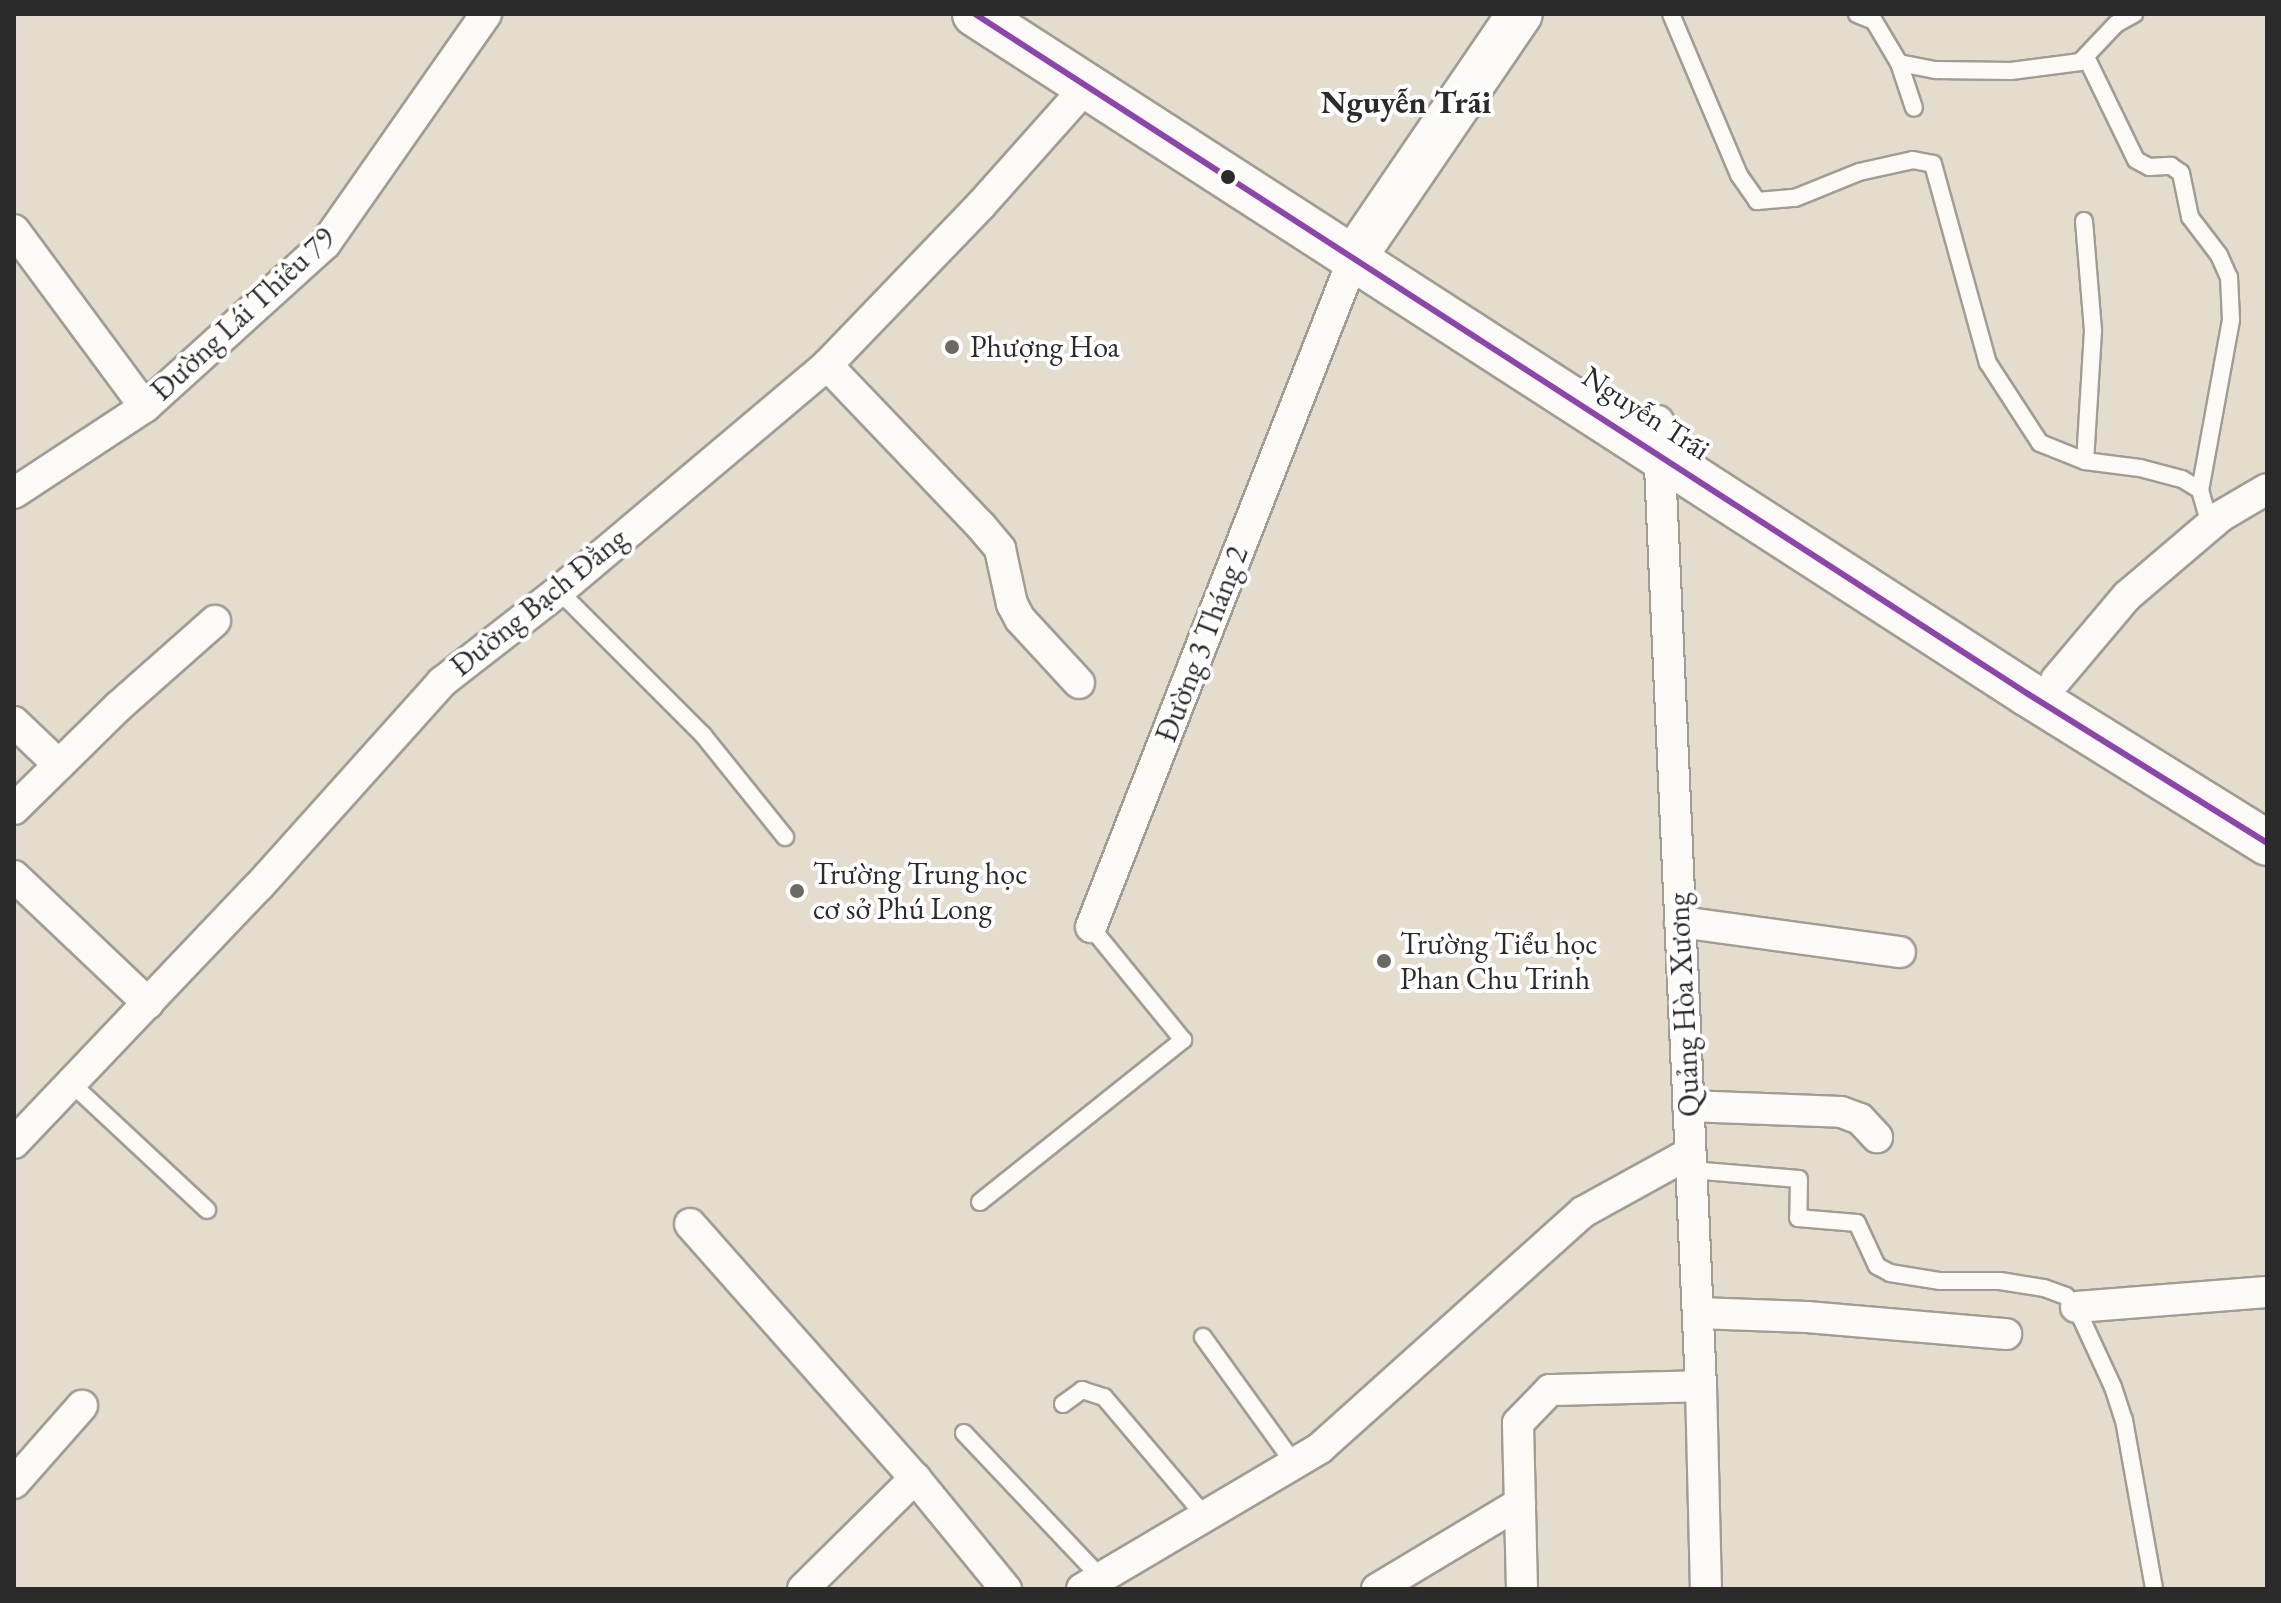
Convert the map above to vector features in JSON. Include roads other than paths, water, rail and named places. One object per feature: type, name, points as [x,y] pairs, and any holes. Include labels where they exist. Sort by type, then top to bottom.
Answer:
[{"type":"main road","name":"Nguyễn Trãi","points":[[975,14],[1087,86],[1362,245]]},
{"type":"main road","name":"Nguyễn Trãi","points":[[1025,14],[1362,245],[1658,438],[2200,786],[2267,812]]},
{"type":"main road","name":"Đường 3 Tháng 2","points":[[1362,245],[1520,14]]},
{"type":"main road","name":"Nguyễn Trãi","points":[[1658,438],[2056,680],[2200,786],[2267,843]]},
{"type":"street","name":"Đường Lái Thiêu 79","points":[[14,493],[145,407],[325,244],[486,14]]},
{"type":"street","name":"Đường Bạch Đằng","points":[[17,1134],[148,1003],[442,682],[559,591],[827,365],[981,205],[1087,86]]},
{"type":"street","points":[[14,230],[145,407]]},
{"type":"street","name":"Đường 3 Tháng 2","points":[[1091,927],[1362,245]]},
{"type":"street","points":[[827,365],[988,534],[1004,560],[1012,604],[1020,619],[1079,683]]},
{"type":"street","name":"Quảng Hòa Xương","points":[[1658,438],[1698,1313],[1706,1589]]},
{"type":"street","points":[[2056,680],[2127,596],[2210,525],[2267,489]]},
{"type":"street","points":[[14,809],[215,621]]},
{"type":"street","points":[[14,722],[59,765]]},
{"type":"street","points":[[14,876],[148,1003]]},
{"type":"street","points":[[1680,922],[1900,952]]},
{"type":"street","points":[[1688,1106],[1841,1112],[1860,1119],[1877,1137]]},
{"type":"street","points":[[1091,1584],[1320,1448],[1583,1212],[1691,1162]]},
{"type":"street","points":[[690,1224],[915,1478],[1006,1589]]},
{"type":"street","points":[[2076,1307],[2267,1292]]},
{"type":"street","points":[[1698,1313],[1807,1317],[2006,1334]]},
{"type":"street","points":[[1522,1589],[1518,1423],[1550,1390],[1701,1386]]},
{"type":"street","points":[[14,1483],[82,1406]]},
{"type":"street","points":[[803,1589],[915,1478]]},
{"type":"street","points":[[1390,1581],[1520,1503]]},
{"type":"street","points":[[1390,1581],[1429,1589]]},
{"type":"lane","points":[[1671,14],[1739,175],[1757,201],[1795,198],[1859,172],[1913,160],[1933,164],[1988,363],[2040,443],[2085,461],[2140,468],[2182,479],[2200,490]]},
{"type":"lane","points":[[1857,14],[1873,17],[1899,63],[1914,108]]},
{"type":"lane","points":[[1899,63],[1936,70],[2011,71],[2080,62],[2116,24],[2134,14]]},
{"type":"lane","points":[[2086,57],[2136,160],[2149,167],[2171,166],[2181,173],[2190,217],[2219,255],[2229,277],[2231,320],[2200,490],[2210,525]]},
{"type":"lane","points":[[2084,221],[2093,331],[2085,461]]},
{"type":"lane","points":[[559,591],[703,735],[785,837]]},
{"type":"lane","name":"Đường 3 Tháng 2","points":[[980,1202],[1183,1040],[1091,927]]},
{"type":"lane","points":[[71,1083],[207,1210]]},
{"type":"lane","points":[[1691,1162],[1799,1179],[1798,1218],[1857,1223],[1877,1266],[1890,1273],[1940,1281],[2000,1281],[2044,1288],[2066,1296],[2076,1307],[2124,1420],[2154,1589]]},
{"type":"lane","points":[[1203,1337],[1294,1463]]},
{"type":"lane","points":[[1063,1404],[1082,1390],[1104,1397],[1205,1516]]},
{"type":"lane","points":[[964,1433],[1091,1584]]},
{"type":"place","name":"Phượng Hoa","points":[[952,347]]},
{"type":"place","name":"Trường Trung học cơ sở Phú Long","points":[[797,891]]},
{"type":"place","name":"Trường Tiểu học Phan Chu Trinh","points":[[1384,961]]},
{"type":"district","name":"Nguyễn Trãi","points":[[1406,102]]}]
